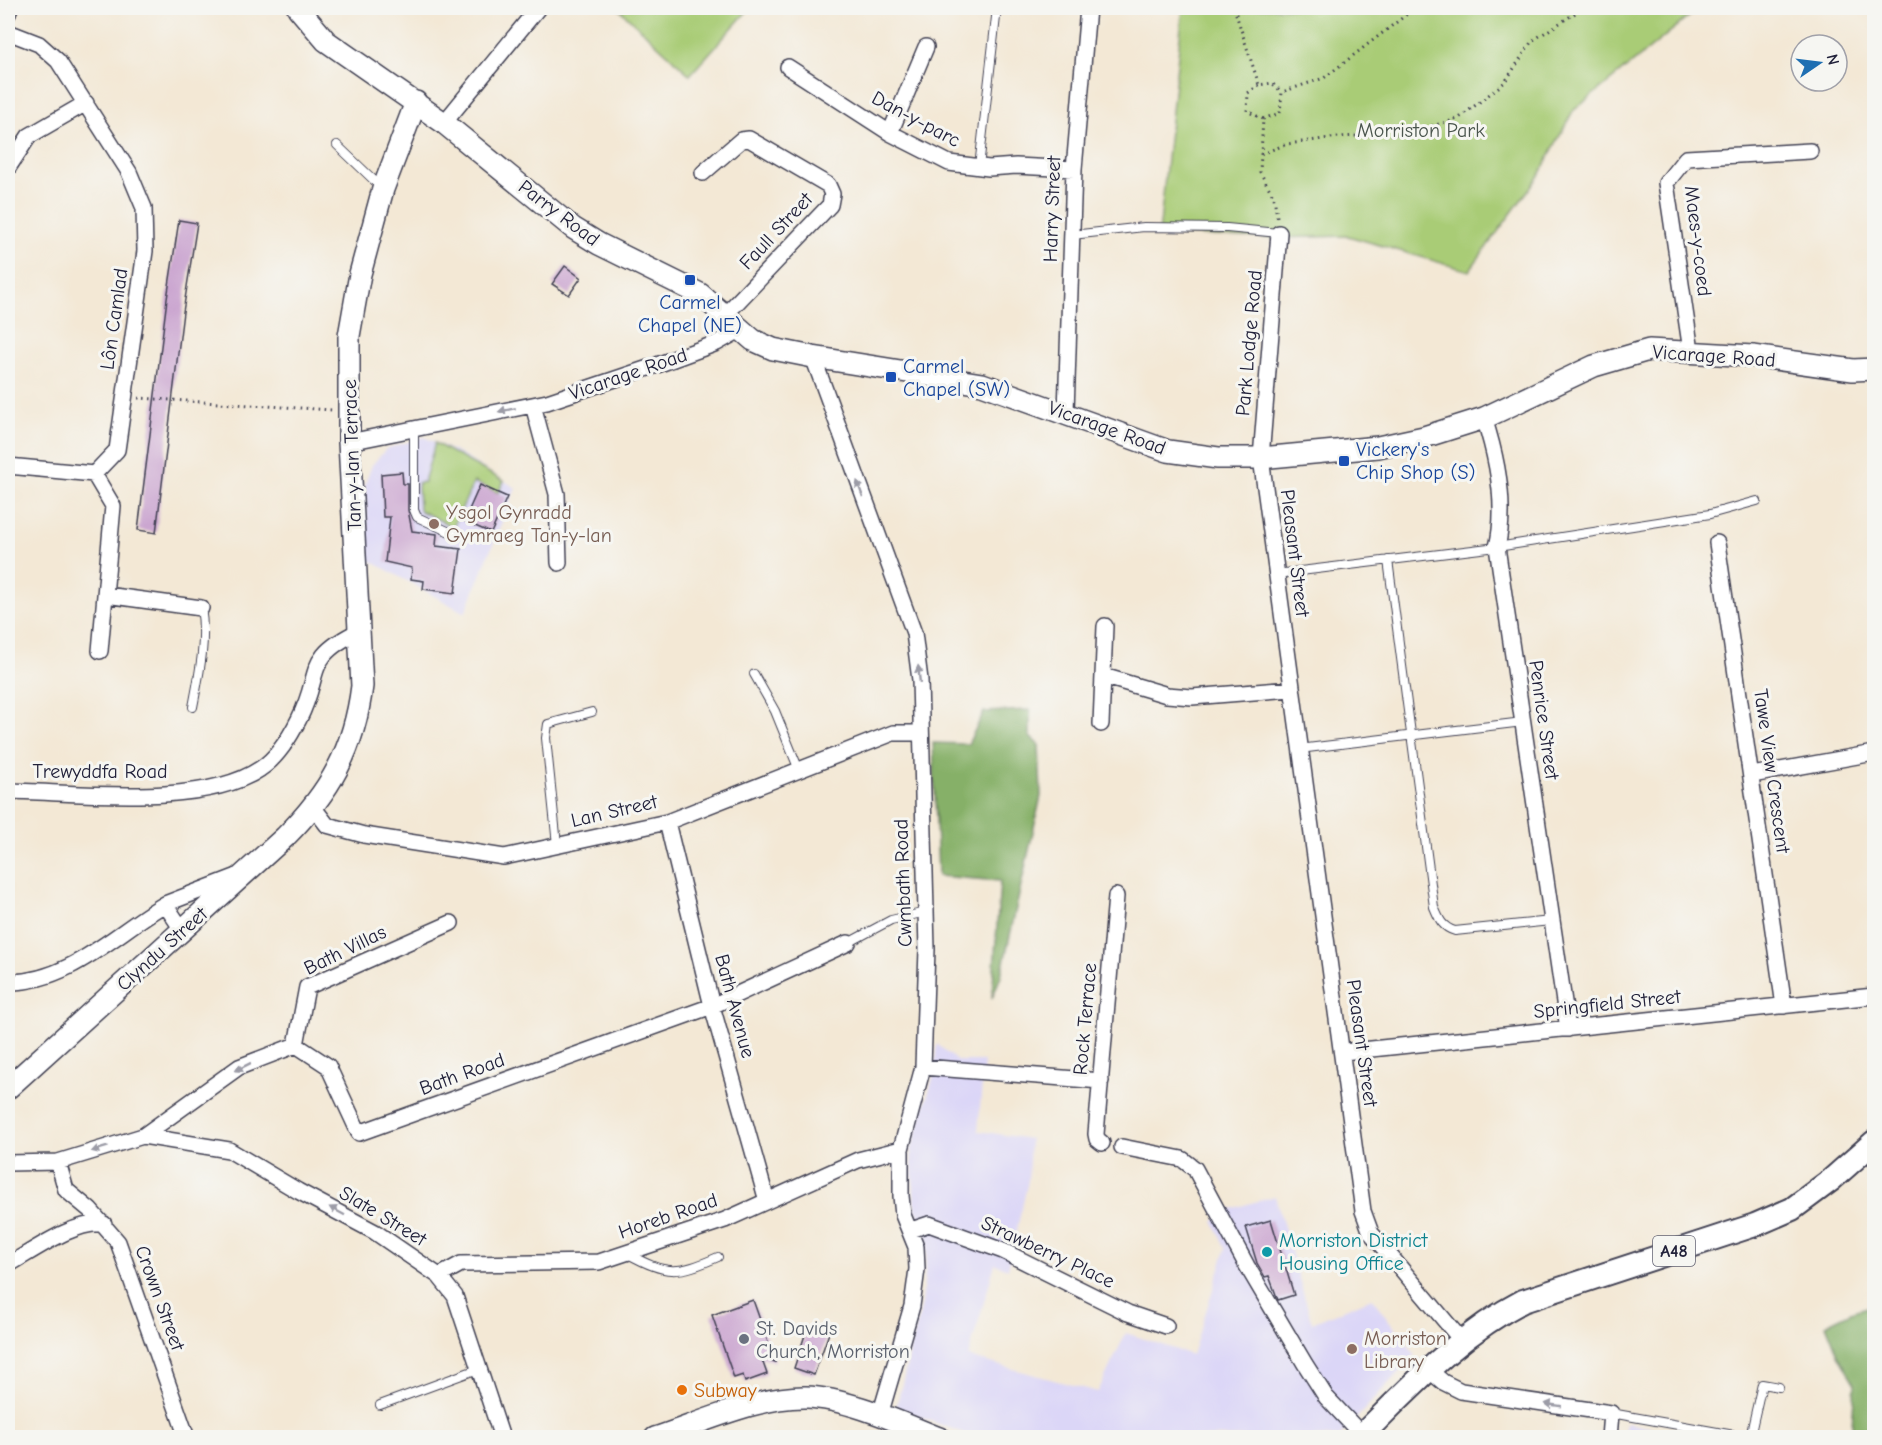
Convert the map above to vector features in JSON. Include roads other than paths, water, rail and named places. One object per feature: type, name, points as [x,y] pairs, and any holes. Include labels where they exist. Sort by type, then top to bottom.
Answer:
[{"type":"main road","name":"A48","points":[[1361,1436],[1429,1370],[1492,1317],[1523,1301],[1755,1225],[1792,1209],[1872,1147]]},
{"type":"street","points":[[8,14],[10,8]]},
{"type":"street","name":"Parry Road","points":[[298,8],[326,40],[444,123],[573,228],[599,244],[700,294],[733,322]]},
{"type":"street","points":[[444,123],[538,8]]},
{"type":"street","name":"Harry Street","points":[[1066,412],[1074,169],[1088,8]]},
{"type":"street","name":"Lôn Camlad","points":[[8,32],[39,44],[58,61],[129,171],[144,208],[145,251],[117,450],[94,474]]},
{"type":"street","points":[[890,133],[926,47]]},
{"type":"street","name":"Dan-y-parc","points":[[788,67],[890,133],[949,163],[979,167],[1074,169]]},
{"type":"street","name":"Tan-y-lan Terrace","points":[[314,808],[349,746],[357,722],[362,686],[361,630],[349,442],[349,336],[360,274],[383,189],[416,102]]},
{"type":"street","points":[[8,168],[29,136],[86,103]]},
{"type":"street","name":"Faull Street","points":[[703,173],[741,140],[749,139],[828,185],[832,194],[830,205],[733,322]]},
{"type":"street","name":"Maes-y-coed","points":[[1691,351],[1666,183],[1686,158],[1810,151]]},
{"type":"street","name":"Park Lodge Road","points":[[1261,458],[1279,233]]},
{"type":"street","name":"Vicarage Road","points":[[349,442],[532,405],[717,343],[733,322],[753,340],[773,349],[982,384],[1066,412],[1168,451],[1218,458],[1261,458],[1378,447],[1425,437],[1484,418],[1594,366],[1649,350],[1691,351],[1853,370],[1875,369]]},
{"type":"street","name":"Cwmbath Road","points":[[813,357],[914,633],[920,680],[926,912],[923,1067],[901,1149],[903,1215],[916,1247],[917,1269],[912,1306],[880,1415]]},
{"type":"street","points":[[532,405],[557,494],[559,563]]},
{"type":"street","name":"Penrice Street","points":[[1484,418],[1495,451],[1503,525],[1497,547],[1568,1029]]},
{"type":"street","name":"Pleasant Street","points":[[1261,458],[1364,1211],[1371,1233],[1462,1341]]},
{"type":"street","points":[[8,466],[94,474],[113,506],[100,651]]},
{"type":"street","name":"Tawe View Crescent","points":[[1717,543],[1784,1005]]},
{"type":"street","points":[[106,595],[201,608]]},
{"type":"street","points":[[1101,724],[1105,626]]},
{"type":"street","name":"Trewyddfa Road","points":[[8,791],[157,796],[230,784],[261,769],[288,741],[302,713],[314,672],[324,652],[361,630]]},
{"type":"street","points":[[1103,676],[1167,695],[1192,697],[1291,689]]},
{"type":"street","name":"Lan Street","points":[[314,808],[327,825],[364,835],[504,857],[667,822],[893,733],[920,733]]},
{"type":"street","points":[[1752,776],[1875,753]]},
{"type":"street","name":"Clyndu Street","points":[[8,1088],[79,1022],[183,932],[314,808]]},
{"type":"street","name":"Bath Avenue","points":[[667,822],[712,1006],[767,1201]]},
{"type":"street","points":[[8,982],[20,982],[74,965],[165,904],[243,874]]},
{"type":"street","name":"Rock Terrace","points":[[1102,1143],[1097,1140],[1096,1134],[1116,896]]},
{"type":"street","points":[[165,904],[183,932]]},
{"type":"street","name":"Bath Villas","points":[[297,1045],[308,987],[451,923]]},
{"type":"street","name":"Bath Road","points":[[297,1045],[328,1066],[359,1133],[712,1006],[848,943]]},
{"type":"street","name":"Springfield Street","points":[[1343,1052],[1875,996]]},
{"type":"street","points":[[8,1163],[58,1162],[143,1136],[239,1067],[297,1045]]},
{"type":"street","points":[[923,1067],[1101,1081]]},
{"type":"street","name":"Slate Street","points":[[143,1136],[229,1150],[298,1191],[375,1232],[439,1276],[455,1296],[502,1437]]},
{"type":"street","points":[[1122,1147],[1182,1160],[1195,1169],[1247,1266],[1305,1364],[1326,1397],[1361,1436]]},
{"type":"street","name":"Horeb Road","points":[[439,1276],[461,1264],[599,1262],[725,1220],[858,1160],[901,1149]]},
{"type":"street","name":"Crown Street","points":[[58,1162],[66,1190],[104,1224],[118,1242],[187,1437]]},
{"type":"street","points":[[8,1265],[74,1229],[95,1223],[104,1224]]},
{"type":"street","name":"Strawberry Place","points":[[911,1230],[929,1224],[1003,1251],[1128,1313],[1166,1326]]},
{"type":"street","points":[[1429,1370],[1443,1382],[1461,1391],[1611,1413],[1609,1437]]},
{"type":"street","points":[[655,1437],[759,1404],[787,1398],[808,1397],[880,1415],[939,1437]]},
{"type":"lane","points":[[979,167],[997,8]]},
{"type":"lane","points":[[337,145],[383,189]]},
{"type":"lane","points":[[1072,235],[1144,227],[1227,228],[1279,233]]},
{"type":"lane","points":[[414,429],[414,510],[417,517],[454,534]]},
{"type":"lane","points":[[1276,574],[1497,547],[1710,514],[1757,501]]},
{"type":"lane","points":[[1388,560],[1434,907],[1445,928],[1467,931],[1551,921]]},
{"type":"lane","points":[[193,707],[201,669],[203,618],[201,608]]},
{"type":"lane","points":[[754,674],[775,711],[799,770]]},
{"type":"lane","points":[[557,845],[546,738],[548,724],[592,712]]},
{"type":"lane","points":[[1299,749],[1523,722]]},
{"type":"lane","points":[[848,943],[891,920],[926,912]]},
{"type":"lane","points":[[626,1253],[656,1269],[675,1271],[694,1268],[718,1257]]},
{"type":"lane","points":[[380,1405],[478,1369]]},
{"type":"lane","points":[[1611,1413],[1750,1437],[1762,1384],[1779,1388]]},
{"type":"place","name":"Carmel Chapel (NE)","points":[[690,280]]},
{"type":"place","name":"Carmel Chapel (SW)","points":[[891,377]]},
{"type":"place","name":"Vickery's Chip Shop (S)","points":[[1344,461]]},
{"type":"place","name":"Ysgol Gynradd Gymraeg Tan-y-lan","points":[[434,524]]},
{"type":"place","name":"Morriston District Housing Office","points":[[1267,1252]]},
{"type":"place","name":"St. Davids Church, Morriston","points":[[744,1339]]},
{"type":"place","name":"Morriston Library","points":[[1352,1349]]},
{"type":"place","name":"Subway","points":[[682,1390]]},
{"type":"park label","name":"Morriston Park","points":[[1421,130]]}]
